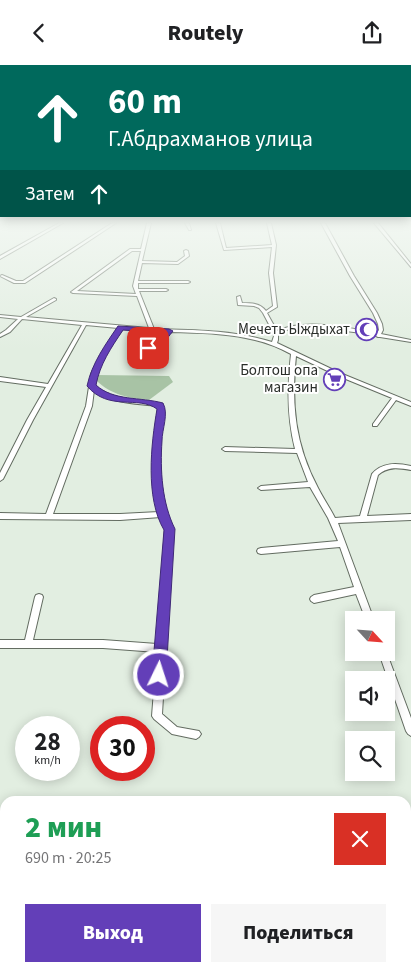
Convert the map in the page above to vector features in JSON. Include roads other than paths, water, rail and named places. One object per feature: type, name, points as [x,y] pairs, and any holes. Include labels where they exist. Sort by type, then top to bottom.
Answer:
[{"type":"street","points":[[2,276],[15,282],[24,282],[49,265]]},
{"type":"street","points":[[110,265],[73,292],[137,293],[166,290]]},
{"type":"street","points":[[139,265],[136,282],[137,293],[152,330]]},
{"type":"street","points":[[265,313],[275,307],[272,265]]},
{"type":"street","points":[[346,265],[375,313],[381,330],[378,336]]},
{"type":"street","points":[[136,282],[188,282]]},
{"type":"street","points":[[239,297],[240,304],[256,305],[262,308],[277,333],[278,339],[274,345]]},
{"type":"street","points":[[0,336],[20,319],[54,299]]},
{"type":"street","points":[[0,316],[120,328],[222,333],[255,338],[294,353],[338,375],[411,404]]},
{"type":"street","points":[[0,479],[48,386],[84,325]]},
{"type":"street","points":[[277,333],[280,330],[293,328],[321,327],[411,341]]},
{"type":"street","points":[[48,515],[84,421],[94,374],[103,354],[120,328]]},
{"type":"street","points":[[148,348],[160,342],[169,331]]},
{"type":"street","points":[[294,353],[291,376],[291,418],[297,451],[312,484],[334,521],[366,611]]},
{"type":"street","points":[[0,379],[48,386]]},
{"type":"street","points":[[92,386],[100,394],[110,398],[159,405],[162,409],[157,441],[158,498],[170,529],[157,716],[175,731],[196,734]]},
{"type":"street","points":[[375,425],[395,398]]},
{"type":"street","points":[[225,449],[297,451]]},
{"type":"street","points":[[363,519],[375,474],[380,469],[390,466],[411,469]]},
{"type":"street","points":[[261,488],[312,484]]},
{"type":"street","points":[[0,516],[120,517],[163,514]]},
{"type":"street","points":[[334,521],[411,517]]},
{"type":"street","points":[[261,551],[342,544]]},
{"type":"street","points":[[314,599],[358,590]]},
{"type":"street","points":[[28,644],[39,597]]},
{"type":"street","points":[[0,644],[104,644],[161,648]]},
{"type":"street","points":[[386,661],[411,731]]},
{"type":"place","name":"Мечеть Ыждыхат","points":[[366,329]]},
{"type":"place","name":"Болтош опа магазин","points":[[334,379]]}]
